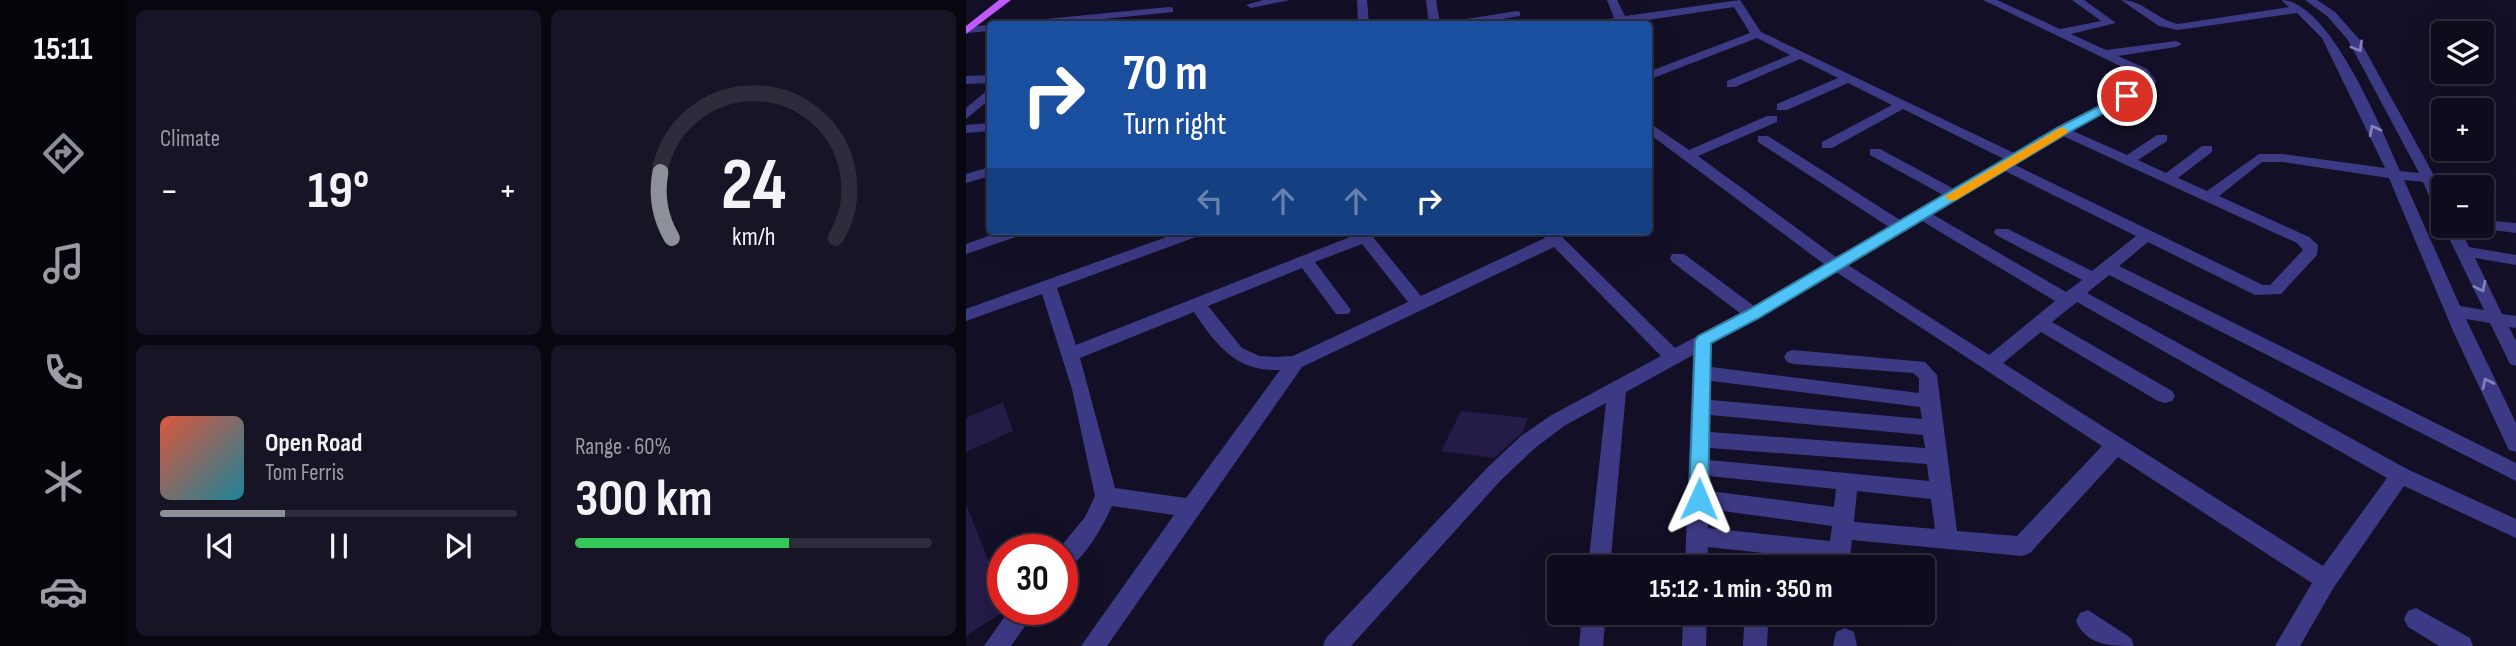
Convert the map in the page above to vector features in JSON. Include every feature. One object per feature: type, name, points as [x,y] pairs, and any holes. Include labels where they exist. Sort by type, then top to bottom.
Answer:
[{"type":"main road","points":[[966,27],[989,0]]},
{"type":"main road","points":[[966,27],[1006,0]]},
{"type":"street","points":[[1251,5],[1285,0]]},
{"type":"street","points":[[1362,0],[1364,21]]},
{"type":"street","points":[[1431,0],[1434,21]]},
{"type":"street","points":[[1518,20],[1521,0]]},
{"type":"street","points":[[1612,0],[1621,21],[1737,2],[1758,34],[1903,104],[2146,236],[2251,288],[2270,292],[2275,290],[2311,251],[2310,245],[2303,240],[2062,131]]},
{"type":"street","points":[[1335,646],[1494,474],[1528,442],[1557,421],[1753,314],[2062,131],[2149,84],[2150,81],[2143,72],[1988,0]]},
{"type":"street","points":[[2059,33],[2110,23],[2077,0]]},
{"type":"street","points":[[2126,0],[2163,24],[2178,27],[2298,3],[2331,14],[2353,39],[2431,183]]},
{"type":"street","points":[[2298,3],[2327,37],[2394,174],[2516,444]]},
{"type":"street","points":[[1062,21],[1171,5]]},
{"type":"street","points":[[966,27],[987,28]]},
{"type":"street","points":[[1652,74],[1758,34]]},
{"type":"street","points":[[2105,54],[2176,44]]},
{"type":"street","points":[[1731,84],[1800,55]]},
{"type":"street","points":[[1782,107],[1849,78]]},
{"type":"street","points":[[966,80],[987,81]]},
{"type":"street","points":[[966,115],[987,84]]},
{"type":"street","points":[[1827,145],[1903,104]]},
{"type":"street","points":[[1688,155],[1772,120]]},
{"type":"street","points":[[966,129],[987,127]]},
{"type":"street","points":[[1652,129],[1836,265],[2326,580]]},
{"type":"street","points":[[2128,161],[2162,138]]},
{"type":"street","points":[[1763,139],[1900,227]]},
{"type":"street","points":[[2167,179],[2207,149]]},
{"type":"street","points":[[1875,152],[1955,195]]},
{"type":"street","points":[[2208,197],[2259,158],[2283,158],[2429,179]]},
{"type":"street","points":[[966,179],[987,172]]},
{"type":"street","points":[[1921,215],[2400,475],[2516,529]]},
{"type":"street","points":[[2494,226],[2516,229]]},
{"type":"street","points":[[2002,232],[2101,273],[2516,473]]},
{"type":"street","points":[[966,249],[1007,235]]},
{"type":"street","points":[[966,315],[1187,235]]},
{"type":"street","points":[[1069,355],[1305,260],[1360,235]]},
{"type":"street","points":[[1363,235],[1419,305]]},
{"type":"street","points":[[1198,304],[1231,352],[1263,362],[1296,362],[1419,305],[1551,235],[1672,357]]},
{"type":"street","points":[[1990,364],[2146,236]]},
{"type":"street","points":[[2457,238],[2516,359]]},
{"type":"street","points":[[2463,251],[2516,260]]},
{"type":"street","points":[[1678,258],[1753,314]]},
{"type":"street","points":[[1305,260],[1342,310]]},
{"type":"street","points":[[1047,284],[1081,389],[1106,496],[1093,524],[1078,542]]},
{"type":"street","points":[[2454,311],[2516,322]]},
{"type":"street","points":[[2040,323],[2165,396]]},
{"type":"street","points":[[1696,555],[1703,341]]},
{"type":"street","points":[[1793,357],[1918,367],[1928,376],[1947,540]]},
{"type":"street","points":[[1093,646],[1296,362]]},
{"type":"street","points":[[1702,373],[1929,401]]},
{"type":"street","points":[[1600,555],[1617,388]]},
{"type":"street","points":[[1701,407],[1933,428]]},
{"type":"street","points":[[1700,439],[1936,457]]},
{"type":"street","points":[[1697,536],[1841,542],[1947,540],[2022,546],[2116,445]]},
{"type":"street","points":[[1699,467],[1847,484],[1941,491]]},
{"type":"street","points":[[2287,646],[2326,580],[2400,475]]},
{"type":"street","points":[[1841,542],[1847,484]]},
{"type":"street","points":[[1106,496],[1191,508]]},
{"type":"street","points":[[1699,499],[1841,542]]},
{"type":"street","points":[[2416,619],[2461,646]]},
{"type":"street","points":[[2088,621],[2122,646]]},
{"type":"street","points":[[996,646],[1012,625]]},
{"type":"street","points":[[1591,646],[1593,625]]},
{"type":"street","points":[[1694,646],[1695,625]]},
{"type":"building","points":[[1003,402],[1013,431],[966,452],[966,418]]},
{"type":"building","points":[[1461,411],[1528,418],[1523,432],[1494,458],[1441,451]]},
{"type":"building","points":[[966,504],[987,556],[987,622],[966,636]]},
{"type":"slow traffic","points":[[1951,197],[2062,131]]},
{"type":"route","points":[[1699,499],[1703,341],[2062,131],[2127,96]]}]
